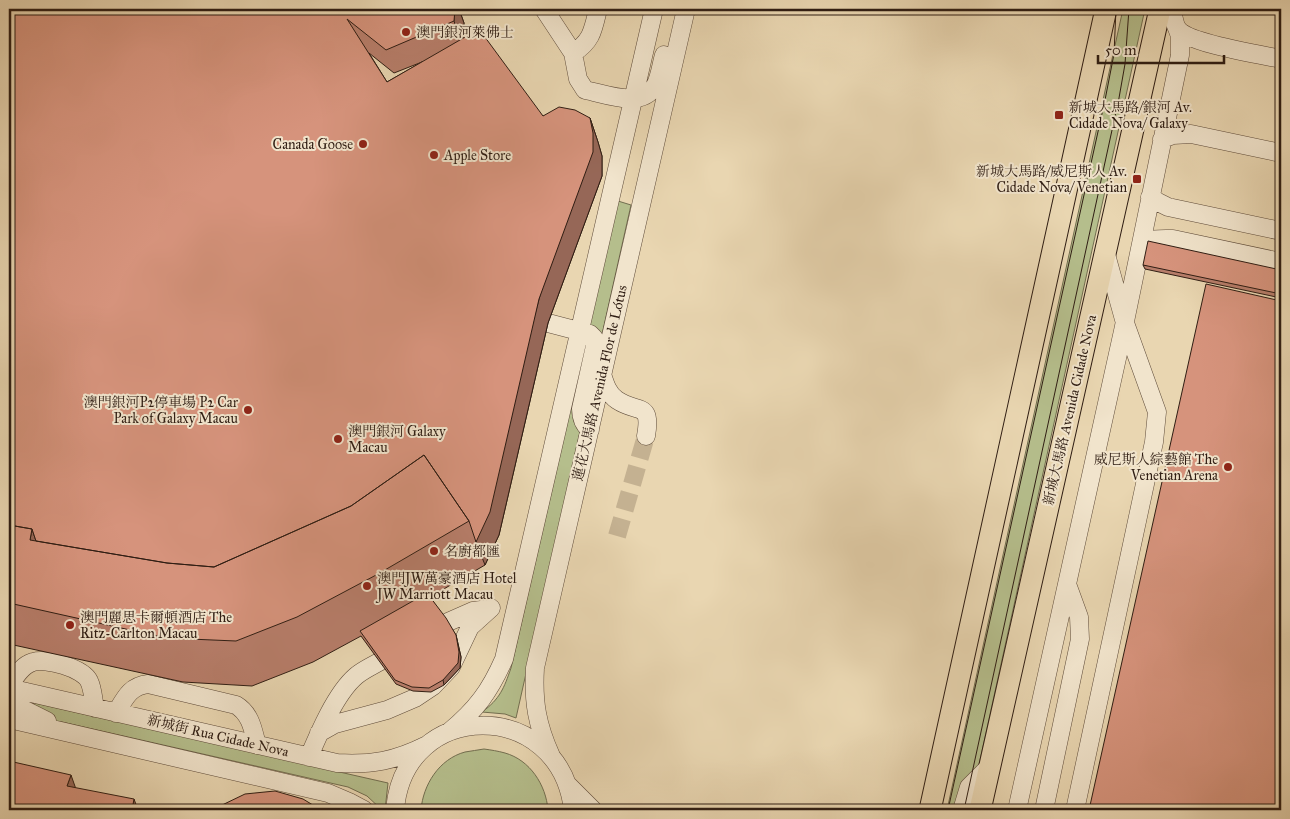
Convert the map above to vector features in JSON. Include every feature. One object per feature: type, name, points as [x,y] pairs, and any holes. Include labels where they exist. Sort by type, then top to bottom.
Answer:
[{"type":"main road","points":[[930,810],[1106,9]]},
{"type":"main road","name":"新城大馬路 Avenida Cidade Nova","points":[[980,810],[1160,9]]},
{"type":"street","points":[[544,9],[573,54],[578,79],[585,90],[633,99],[642,97],[654,86],[659,74],[675,9]]},
{"type":"street","points":[[573,54],[582,48],[592,36],[598,9]]},
{"type":"street","points":[[449,732],[467,718],[477,706],[495,680],[504,659],[654,9]]},
{"type":"street","name":"蓮花大馬路 Avenida Flor de Lótus","points":[[565,783],[542,736],[536,714],[535,668],[686,9]]},
{"type":"street","points":[[1017,810],[1125,323],[1180,55],[1180,36],[1172,9]]},
{"type":"street","points":[[1177,28],[1186,36],[1197,40],[1281,59]]},
{"type":"street","points":[[1162,139],[1173,134],[1191,134],[1281,153]]},
{"type":"street","points":[[1150,197],[1168,208],[1281,231]]},
{"type":"street","points":[[1141,244],[1160,238],[1173,239],[1281,262]]},
{"type":"street","points":[[1075,810],[1154,442],[1157,412],[1125,323],[1105,251]]},
{"type":"street","points":[[548,323],[580,330],[594,338],[595,346],[580,409],[584,425],[591,425],[606,409],[625,404]]},
{"type":"street","points":[[602,374],[609,393],[616,400],[641,408],[644,412],[648,424],[646,436]]},
{"type":"street","points":[[1044,810],[1080,639],[1079,617],[1067,584]]},
{"type":"street","points":[[448,622],[473,610],[491,608],[515,610]]},
{"type":"street","points":[[319,733],[335,724],[387,710],[416,698],[434,686],[451,667],[470,627],[491,608]]},
{"type":"street","points":[[9,687],[25,666],[33,662],[41,661],[77,669],[89,680],[94,708]]},
{"type":"street","points":[[309,757],[319,733],[340,695],[356,676],[380,662]]},
{"type":"street","points":[[116,712],[132,689],[148,684],[157,686],[236,705],[243,709],[248,716],[257,745]]},
{"type":"street","name":"新城街 Rua Cidade Nova","points":[[9,687],[337,763],[368,764],[406,756],[449,732]]},
{"type":"street","points":[[9,706],[25,710],[70,733]]},
{"type":"street","points":[[9,719],[328,792],[364,810]]},
{"type":"street","points":[[449,732],[476,726],[504,727],[530,738],[551,756]]},
{"type":"street","points":[[395,810],[400,784],[407,770],[427,745]]},
{"type":"street","points":[[962,810],[969,787],[990,766]]},
{"type":"street","points":[[565,783],[570,794],[573,810]]},
{"type":"street","points":[[565,783],[593,810]]},
{"type":"path","points":[[1273,9],[1281,11]]},
{"type":"green space","points":[[1123,9],[1145,9],[969,810],[947,810]]},
{"type":"green space","points":[[618,201],[631,205],[516,718],[505,714],[482,712],[501,693],[511,668]]},
{"type":"green space","points":[[9,697],[388,783],[385,810],[382,810],[367,796],[348,787],[9,710]]},
{"type":"green space","points":[[484,749],[502,752],[522,761],[540,783],[547,801],[548,810],[421,810],[425,791],[440,767],[456,755]]},
{"type":"building","points":[[9,9],[455,9],[454,21],[386,50],[347,19],[387,82],[479,29],[543,116],[559,107],[575,110],[590,118],[593,133],[593,152],[539,299],[490,512],[476,542],[469,521],[424,455],[351,506],[214,567],[167,563],[36,541],[32,529],[9,525]]},
{"type":"building","points":[[1148,241],[1281,270],[1281,294],[1143,265]]},
{"type":"building","points":[[1206,284],[1281,301],[1281,810],[1089,810]]},
{"type":"building","points":[[424,455],[469,521],[378,574],[297,617],[236,641],[166,638],[9,603],[9,525],[32,529],[30,540],[167,563],[214,567],[351,506]]},
{"type":"building","points":[[427,593],[456,635],[459,652],[458,663],[443,680],[429,688],[412,687],[395,680],[360,631]]},
{"type":"building","points":[[9,761],[71,775],[67,786],[134,799],[132,810],[9,810]]},
{"type":"building","points":[[275,791],[303,799],[321,810],[215,810],[245,794]]},
{"type":"tunnel","points":[[617,536],[646,436]]},
{"type":"tram line","points":[[948,810],[1105,100],[1114,54],[1116,9]]},
{"type":"tram line","points":[[964,810],[1119,98],[1125,64],[1129,9]]},
{"type":"place","name":"澳門銀河萊佛士","points":[[406,32]]},
{"type":"place","name":"新城大馬路/銀河 Av. Cidade Nova/ Galaxy","points":[[1059,115]]},
{"type":"place","name":"Canada Goose","points":[[363,144]]},
{"type":"place","name":"Apple Store","points":[[434,155]]},
{"type":"place","name":"新城大馬路/威尼斯人 Av. Cidade Nova/ Venetian","points":[[1137,179]]},
{"type":"place","name":"澳門銀河P2停車場 P2 Car Park of Galaxy Macau","points":[[248,410]]},
{"type":"place","name":"澳門銀河 Galaxy Macau","points":[[338,439]]},
{"type":"place","name":"威尼斯人綜藝館 The Venetian Arena","points":[[1228,467]]},
{"type":"place","name":"名廚都匯","points":[[434,551]]},
{"type":"place","name":"澳門JW萬豪酒店 Hotel JW Marriott Macau","points":[[367,586]]},
{"type":"place","name":"澳門麗思卡爾頓酒店 The Ritz-Carlton Macau","points":[[70,625]]}]
